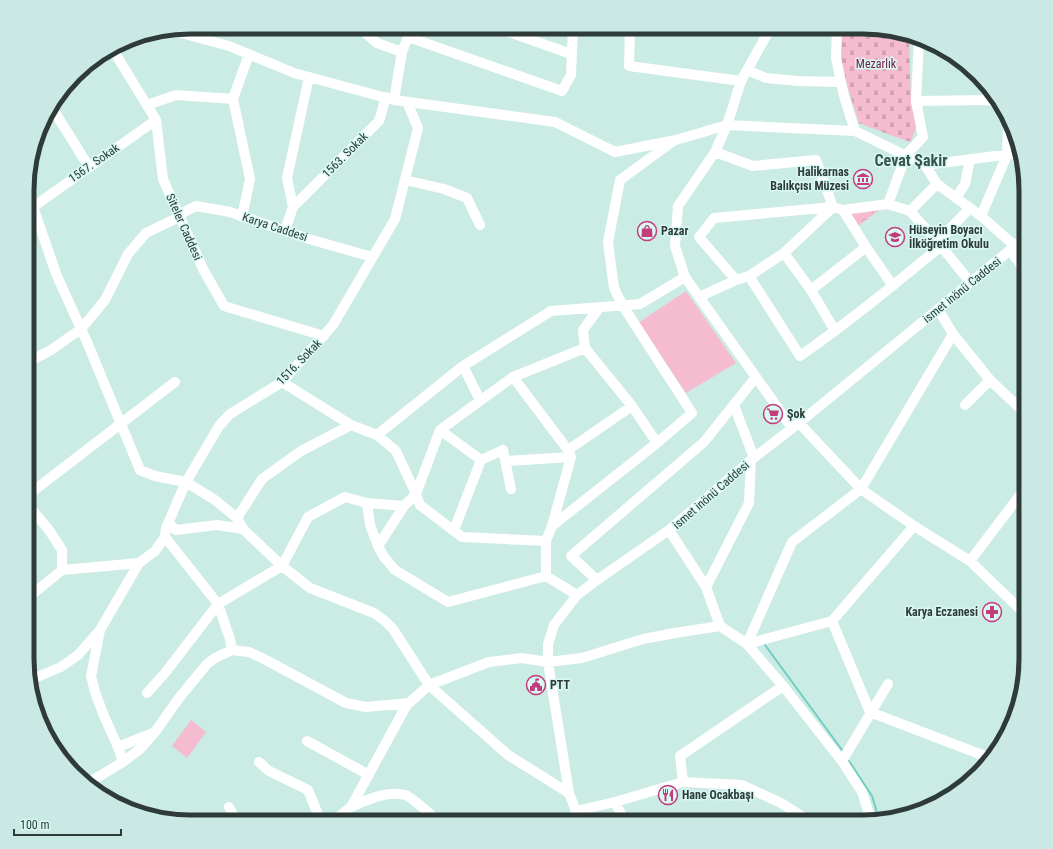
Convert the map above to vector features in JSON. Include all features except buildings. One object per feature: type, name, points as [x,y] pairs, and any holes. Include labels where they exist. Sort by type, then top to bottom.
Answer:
[{"type":"street","points":[[185,34],[229,46],[294,73],[390,98],[407,102],[555,122],[615,152],[676,140],[727,125],[855,131],[925,165],[936,184],[981,216],[1012,248],[1019,260]]},
{"type":"street","points":[[366,34],[376,43],[402,52]]},
{"type":"street","points":[[408,37],[413,34]]},
{"type":"street","points":[[515,34],[571,54]]},
{"type":"street","points":[[408,37],[562,91],[571,75],[572,34]]},
{"type":"street","points":[[630,34],[629,66],[741,80]]},
{"type":"street","points":[[767,34],[741,80],[727,125],[715,152],[678,206],[675,246],[685,277],[756,377],[796,425],[861,489],[914,526],[970,561],[1019,608]]},
{"type":"street","points":[[837,34],[836,58],[841,82],[855,131]]},
{"type":"street","name":"1563. Sokak","points":[[293,206],[379,121],[390,98],[402,52],[408,37]]},
{"type":"street","points":[[888,204],[906,155],[923,137],[916,101],[919,44]]},
{"type":"street","name":"Siteler Caddesi","points":[[115,53],[156,120],[163,179],[178,216],[203,268],[224,306],[324,336]]},
{"type":"street","points":[[242,217],[250,179],[233,99],[249,54]]},
{"type":"street","points":[[747,70],[766,78],[798,81],[841,82]]},
{"type":"street","points":[[285,230],[293,206],[287,178],[309,77]]},
{"type":"street","points":[[156,120],[147,105],[176,95],[233,99]]},
{"type":"street","points":[[916,101],[991,100]]},
{"type":"street","name":"1516. Sokak","points":[[100,630],[139,563],[155,551],[165,537],[168,523],[186,482],[219,426],[230,414],[282,382],[324,336],[333,325],[395,219],[418,128],[407,102]]},
{"type":"street","points":[[55,112],[89,167]]},
{"type":"street","name":"1567. Sokak","points":[[34,206],[156,120]]},
{"type":"street","points":[[981,216],[1007,155],[1008,132]]},
{"type":"street","points":[[552,526],[657,443],[692,413],[623,306],[614,288],[608,242],[620,180],[676,140]]},
{"type":"street","points":[[715,152],[753,166],[816,160],[838,208],[892,286]]},
{"type":"street","points":[[925,165],[1015,154]]},
{"type":"street","points":[[956,198],[965,184],[970,160]]},
{"type":"street","points":[[405,180],[469,194],[480,225]]},
{"type":"street","points":[[910,211],[936,184]]},
{"type":"street","points":[[736,280],[699,237],[714,218],[888,204],[910,211],[970,282]]},
{"type":"street","name":"Karya Caddesi","points":[[34,359],[51,350],[81,329],[105,300],[128,254],[146,233],[196,206],[230,212],[309,239],[372,257]]},
{"type":"street","points":[[700,297],[748,276],[784,253],[838,208]]},
{"type":"street","points":[[748,276],[800,356],[835,331],[941,246],[943,236],[970,208]]},
{"type":"street","points":[[34,210],[57,276],[81,329],[140,470],[155,476],[186,482],[215,500],[237,518],[243,529],[282,566],[310,588],[374,613],[385,621],[393,629],[428,685],[508,755],[569,793]]},
{"type":"street","name":"ismet inönü Caddesi","points":[[576,811],[569,793],[548,662],[548,644],[554,625],[577,595],[670,530],[753,459],[1019,242]]},
{"type":"street","points":[[811,290],[866,247]]},
{"type":"street","points":[[784,253],[811,290],[835,331]]},
{"type":"street","points":[[377,435],[463,366],[551,311],[640,304],[685,277]]},
{"type":"street","points":[[599,308],[583,330],[585,348],[632,406],[657,443]]},
{"type":"street","points":[[938,309],[953,334],[990,380],[1019,407]]},
{"type":"street","points":[[747,644],[792,542],[861,489],[953,334]]},
{"type":"street","points":[[378,546],[404,506],[416,494],[440,430],[514,376],[585,348]]},
{"type":"street","points":[[463,366],[480,400]]},
{"type":"street","points":[[514,376],[570,453],[552,526],[546,541],[546,576]]},
{"type":"street","points":[[597,580],[571,556],[704,442],[756,377]]},
{"type":"street","points":[[966,405],[990,380]]},
{"type":"street","points":[[34,490],[175,382]]},
{"type":"street","points":[[282,382],[351,425],[377,435],[396,450],[420,505],[462,537],[546,541]]},
{"type":"street","points":[[706,587],[749,503],[753,459],[734,404]]},
{"type":"street","points":[[506,461],[570,453],[632,406]]},
{"type":"street","points":[[237,518],[262,479],[301,450],[351,425]]},
{"type":"street","points":[[440,430],[481,460]]},
{"type":"street","points":[[454,530],[481,460],[503,450],[511,489]]},
{"type":"street","points":[[970,561],[1019,496]]},
{"type":"street","points":[[147,693],[165,673],[218,604],[282,566],[308,518],[345,498],[367,503],[404,506]]},
{"type":"street","points":[[367,503],[370,525],[384,557],[395,570],[448,602],[546,576],[577,595]]},
{"type":"street","points":[[34,512],[49,530],[62,550],[62,570]]},
{"type":"street","points":[[168,523],[176,530],[217,525],[243,529]]},
{"type":"street","points":[[747,644],[832,621],[914,526]]},
{"type":"street","points":[[670,530],[706,587],[720,626],[747,644],[783,686],[842,761],[862,792],[869,815]]},
{"type":"street","points":[[165,537],[218,604],[230,638],[232,650]]},
{"type":"street","points":[[34,593],[62,570],[139,563]]},
{"type":"street","points":[[832,621],[870,712],[985,756]]},
{"type":"street","points":[[351,807],[409,703],[428,685],[489,662],[522,658],[548,662],[582,658],[643,640],[720,626]]},
{"type":"street","points":[[35,678],[62,667],[78,655],[100,630]]},
{"type":"street","points":[[100,630],[91,676],[104,716],[123,762]]},
{"type":"street","points":[[92,781],[123,762],[140,749],[155,732],[206,664],[232,650],[248,652],[264,659],[346,703],[366,707],[409,703]]},
{"type":"street","points":[[842,761],[888,684]]},
{"type":"street","points":[[683,782],[680,756],[783,686]]},
{"type":"street","points":[[118,747],[155,732]]},
{"type":"street","points":[[307,741],[369,775]]},
{"type":"street","points":[[259,762],[269,771],[308,790],[318,815]]},
{"type":"street","points":[[574,815],[576,811],[615,802],[683,782],[742,785],[781,803],[800,815]]},
{"type":"street","points":[[341,815],[351,807],[371,798],[390,794],[406,794],[431,815]]},
{"type":"street","points":[[615,802],[622,815]]},
{"type":"street","points":[[229,807],[233,815]]},
{"type":"green space","name":"Mezarlık","points":[[841,34],[883,35],[909,41],[911,105],[918,121],[911,142],[859,123],[840,59]]},
{"type":"green space","points":[[879,210],[857,227],[850,218],[853,211]]},
{"type":"green space","points":[[686,291],[736,363],[686,393],[638,323]]},
{"type":"green space","points":[[191,720],[206,732],[187,758],[172,746]]},
{"type":"waterway","points":[[765,645],[842,750]]},
{"type":"waterway","points":[[849,761],[872,796],[878,815]]},
{"type":"place","name":"Halikarnas Balıkçısı Müzesi","points":[[863,179]]},
{"type":"place","name":"Pazar","points":[[647,231]]},
{"type":"place","name":"Hüseyin Boyacı İlköğretim Okulu","points":[[895,237]]},
{"type":"place","name":"Şok","points":[[773,414]]},
{"type":"place","name":"Karya Eczanesi","points":[[992,612]]},
{"type":"place","name":"PTT","points":[[536,685]]},
{"type":"place","name":"Hane Ocakbaşı","points":[[668,795]]},
{"type":"district","name":"Cevat Şakir","points":[[911,160]]}]
